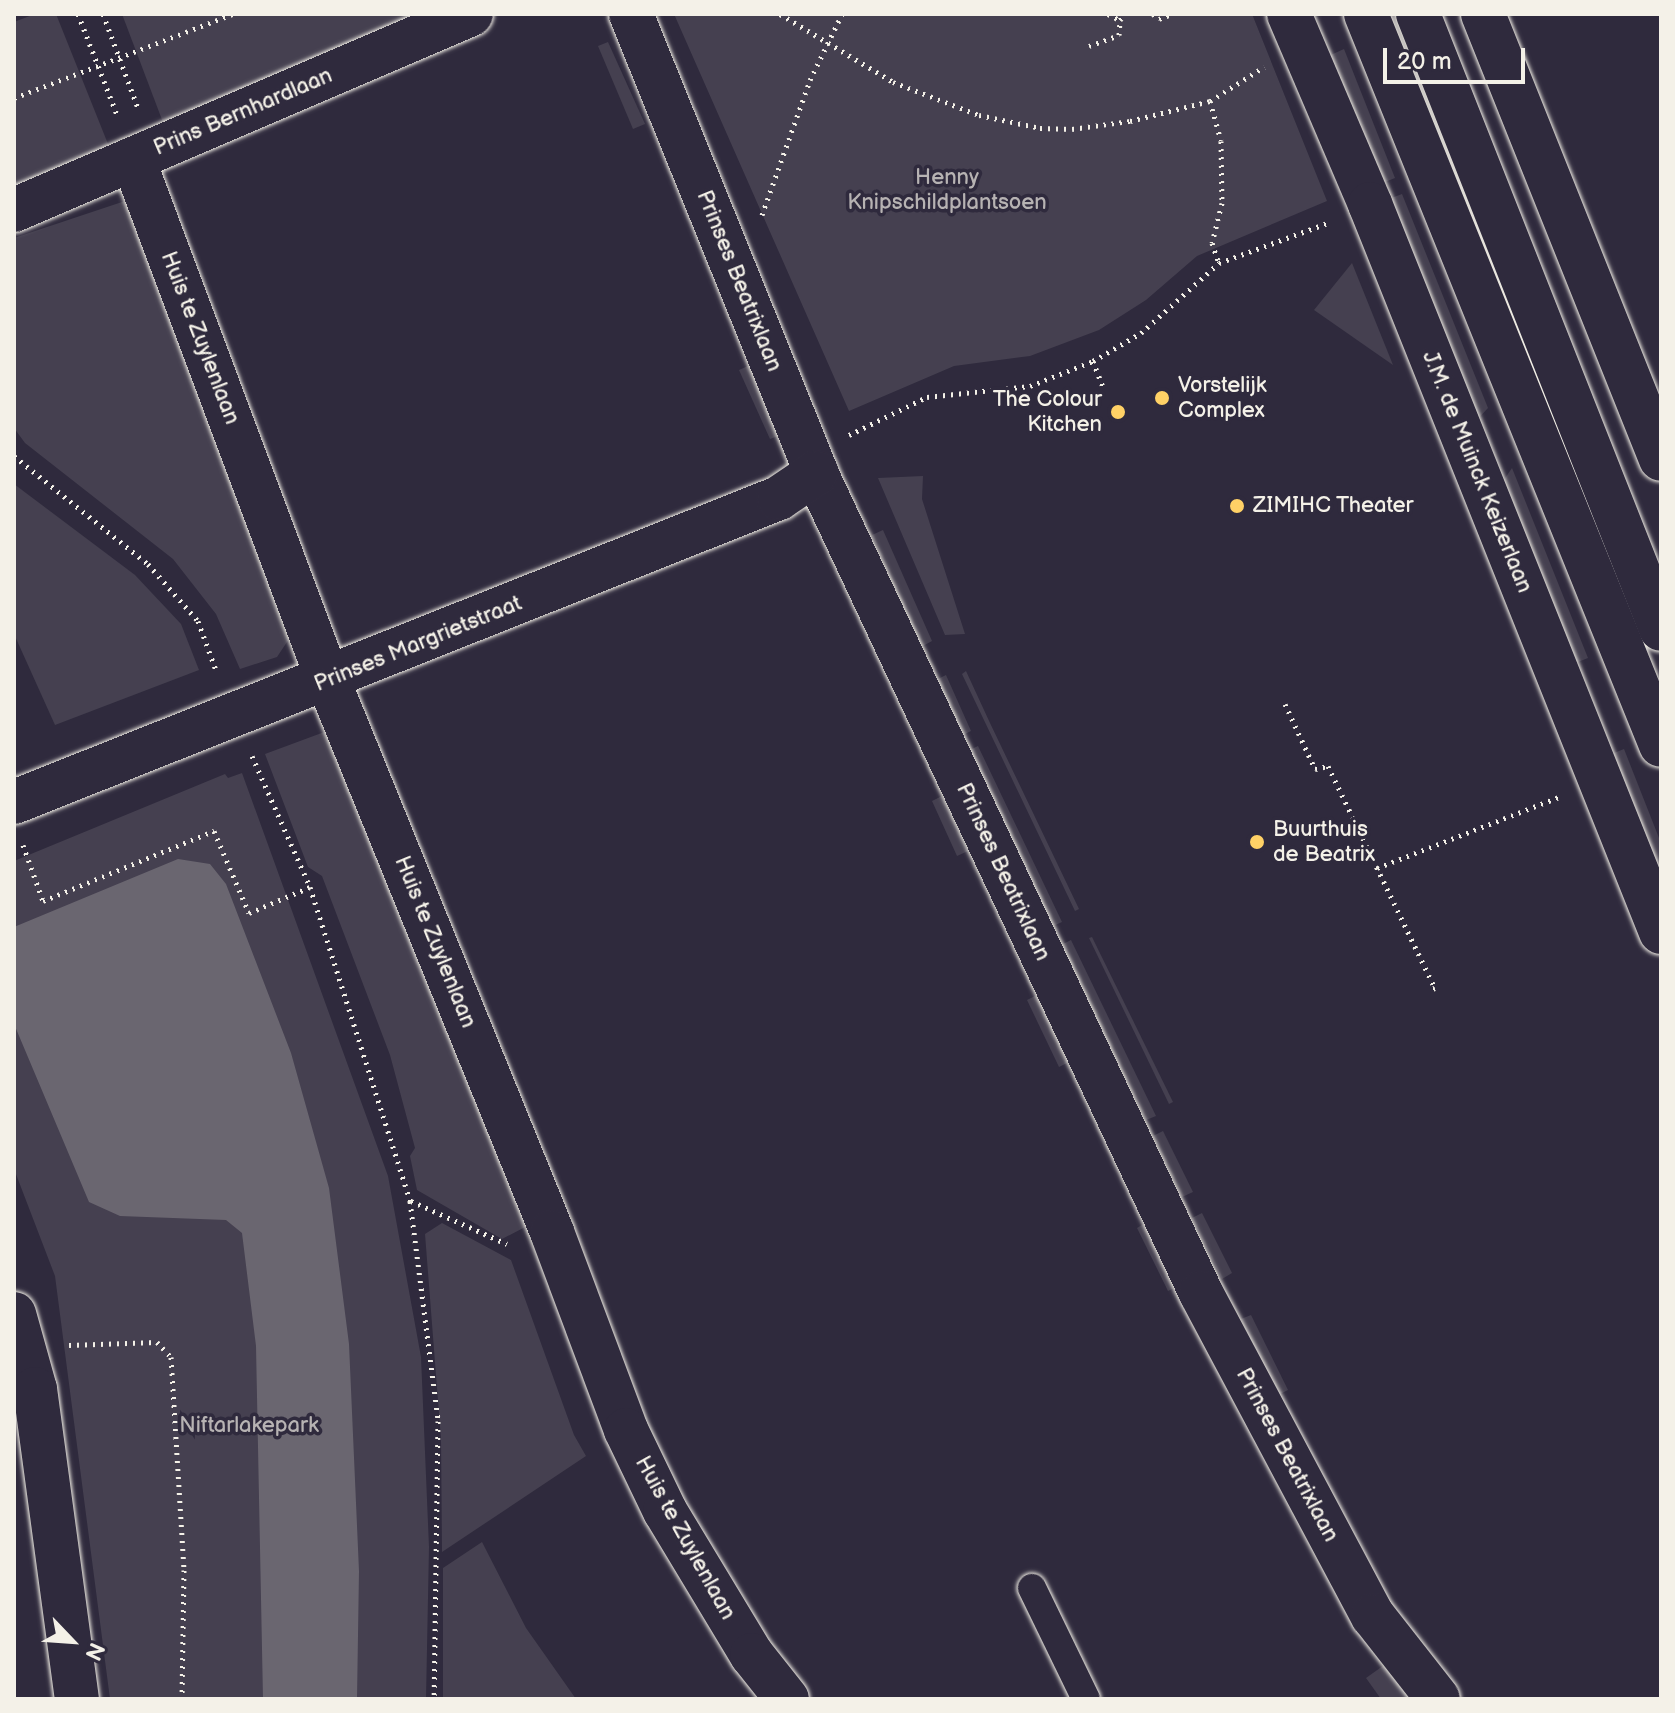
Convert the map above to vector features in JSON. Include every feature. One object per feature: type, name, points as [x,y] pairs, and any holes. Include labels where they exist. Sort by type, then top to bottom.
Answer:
[{"type":"street","name":"Prins Bernhardlaan","points":[[14,210],[471,14]]},
{"type":"street","name":"Prinses Beatrixlaan","points":[[631,14],[816,473],[1201,1293],[1373,1616],[1438,1699]]},
{"type":"street","points":[[1366,14],[1650,684],[1661,745]]},
{"type":"street","points":[[1418,14],[1661,629]]},
{"type":"street","points":[[1483,14],[1661,459]]},
{"type":"street","name":"J.M. de Muinck Keizerlaan","points":[[1296,30],[1370,204],[1661,932]]},
{"type":"street","name":"Huis te Zuylenlaan","points":[[144,155],[328,680],[552,1232],[626,1430],[665,1511],[752,1655],[787,1699]]},
{"type":"street","name":"Prinses Margrietstraat","points":[[16,818],[233,715],[328,680],[779,498],[816,473]]},
{"type":"street","points":[[19,1333],[35,1389],[77,1699]]},
{"type":"lane","points":[[1032,1588],[1086,1699]]},
{"type":"path","points":[[78,14],[98,66],[144,155]]},
{"type":"path","points":[[103,14],[120,59],[144,155]]},
{"type":"path","points":[[14,98],[233,14]]},
{"type":"path","points":[[780,14],[827,46],[893,82],[979,115],[1040,128],[1072,129],[1130,121],[1210,101],[1296,30]]},
{"type":"path","points":[[740,281],[827,46],[842,14]]},
{"type":"path","points":[[1089,46],[1119,35],[1122,17],[1108,14]]},
{"type":"path","points":[[1153,14],[1159,19],[1172,14]]},
{"type":"path","points":[[1210,101],[1221,141],[1222,203],[1212,243],[1219,263]]},
{"type":"path","points":[[816,473],[832,443],[927,397],[1030,386],[1093,361],[1141,333],[1219,263],[1278,244],[1370,204]]},
{"type":"path","points":[[1093,361],[1103,387]]},
{"type":"path","points":[[14,456],[148,564],[198,621],[233,715],[286,824],[310,887],[410,1201],[438,1421],[434,1699]]},
{"type":"path","points":[[1285,704],[1315,769],[1328,766],[1435,988],[1429,990]]},
{"type":"path","points":[[1377,868],[1600,781]]},
{"type":"path","points":[[16,818],[43,901],[214,831],[249,913],[310,887]]},
{"type":"path","points":[[410,1201],[502,1245],[552,1232]]},
{"type":"path","points":[[19,1333],[157,1342],[171,1357],[184,1556],[182,1699]]},
{"type":"green space","points":[[35,14],[56,14],[110,149],[14,187],[14,22]]},
{"type":"green space","points":[[122,14],[439,14],[164,125]]},
{"type":"green space","name":"Henny Knipschildplantsoen","points":[[674,14],[1252,14],[1327,201],[1197,256],[1146,300],[1099,330],[1030,356],[954,366],[849,411]]},
{"type":"green space","points":[[608,42],[645,124],[633,129],[598,46]]},
{"type":"green space","points":[[1344,49],[1395,178],[1375,186],[1324,58]]},
{"type":"green space","points":[[1402,194],[1488,408],[1474,423],[1381,202]]},
{"type":"green space","points":[[125,201],[297,627],[277,657],[240,669],[216,614],[173,559],[25,443],[14,428],[14,238]]},
{"type":"green space","points":[[1352,263],[1393,365],[1314,310]]},
{"type":"green space","points":[[750,365],[781,435],[770,439],[739,370]]},
{"type":"green space","points":[[1512,468],[1588,658],[1568,666],[1497,490]]},
{"type":"green space","points":[[923,476],[922,499],[965,634],[945,635],[878,478]]},
{"type":"green space","points":[[14,484],[135,575],[181,624],[199,670],[55,725],[14,634]]},
{"type":"green space","points":[[883,530],[932,641],[921,647],[872,535]]},
{"type":"green space","points":[[966,671],[1079,909],[1075,911],[962,674]]},
{"type":"green space","points":[[946,675],[971,731],[961,736],[936,680]]},
{"type":"green space","points":[[327,731],[527,1226],[502,1239],[417,1190],[410,1156],[415,1148],[390,1055],[322,876],[308,867],[265,754]]},
{"type":"green space","points":[[978,746],[1062,922],[1051,927],[968,751]]},
{"type":"green space","points":[[1624,749],[1661,843],[1661,901],[1604,757]]},
{"type":"green space","name":"Niftarlakepark","points":[[242,773],[388,1176],[421,1357],[429,1547],[426,1699],[110,1699],[55,1276],[14,1169],[14,861],[225,774],[228,778]]},
{"type":"green space","points":[[942,796],[968,851],[957,856],[932,801]]},
{"type":"green space","points":[[1092,937],[1173,1102],[1169,1104],[1089,938]]},
{"type":"green space","points":[[1071,940],[1156,1116],[1146,1120],[1061,945]]},
{"type":"green space","points":[[1037,995],[1069,1062],[1059,1067],[1027,1000]]},
{"type":"green space","points":[[1163,1131],[1193,1192],[1182,1197],[1153,1136]]},
{"type":"green space","points":[[1202,1213],[1232,1273],[1222,1279],[1192,1218]]},
{"type":"green space","points":[[1147,1222],[1178,1286],[1168,1291],[1137,1228]]},
{"type":"green space","points":[[442,1223],[511,1260],[574,1435],[586,1456],[442,1552],[441,1439],[425,1234]]},
{"type":"green space","points":[[1251,1315],[1288,1390],[1278,1395],[1241,1319]]},
{"type":"green space","points":[[482,1542],[526,1628],[576,1699],[443,1699],[443,1568]]},
{"type":"green space","points":[[1387,1663],[1412,1699],[1381,1699],[1366,1678]]},
{"type":"shaded area","points":[[178,859],[210,864],[226,884],[291,1053],[329,1188],[349,1344],[359,1571],[357,1699],[263,1699],[256,1346],[242,1233],[226,1220],[120,1216],[89,1202],[14,1024],[14,927]]},
{"type":"place","name":"Vorstelijk Complex","points":[[1162,398]]},
{"type":"place","name":"The Colour Kitchen","points":[[1118,412]]},
{"type":"place","name":"ZIMIHC Theater","points":[[1237,506]]},
{"type":"place","name":"Buurthuis de Beatrix","points":[[1257,842]]}]
